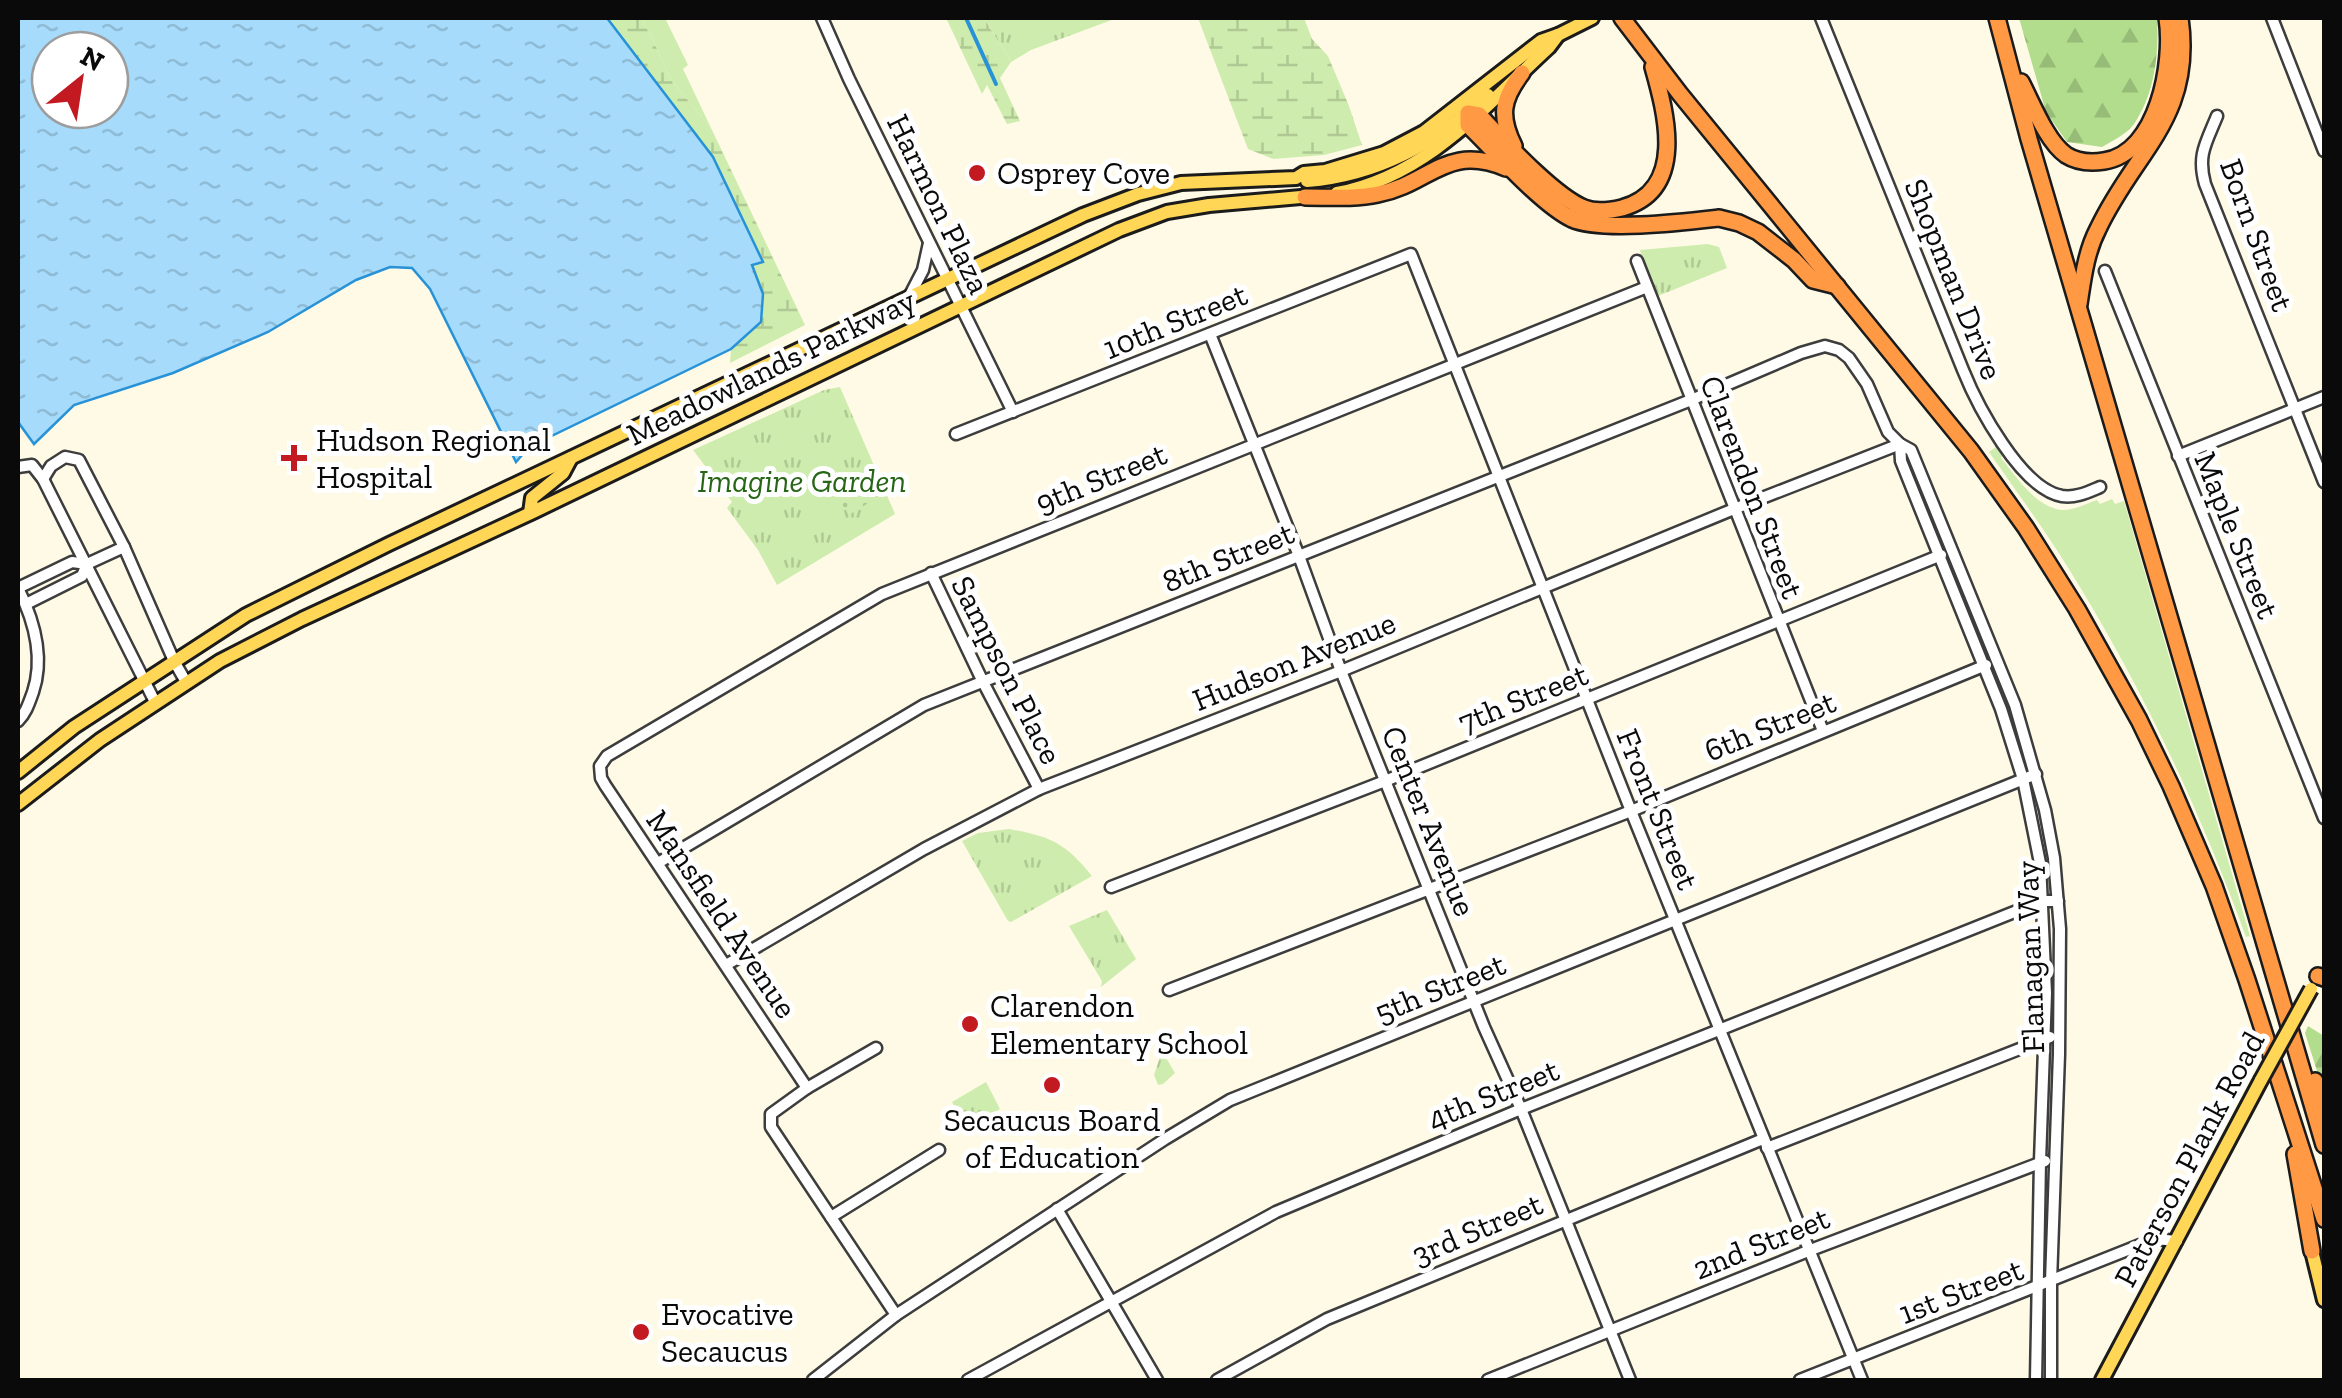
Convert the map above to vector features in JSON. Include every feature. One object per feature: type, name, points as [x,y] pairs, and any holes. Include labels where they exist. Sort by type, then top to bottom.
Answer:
[{"type":"highway","points":[[1622,18],[1994,482],[2057,576],[2110,666],[2171,786],[2214,886],[2324,1219]]},
{"type":"highway","points":[[1997,18],[2324,1145]]},
{"type":"highway","points":[[2010,60],[2058,148],[2082,162],[2113,160],[2138,142],[2157,106],[2169,56],[2167,18]]},
{"type":"highway","points":[[2078,306],[2095,233],[2152,144],[2170,108],[2181,69],[2180,18]]},
{"type":"highway","points":[[1306,197],[1382,194],[1468,158],[1522,167],[1587,210],[1608,212],[1632,205],[1648,194],[1667,160],[1661,97],[1647,53]]},
{"type":"highway","points":[[1522,64],[1506,96],[1504,118],[1522,167]]},
{"type":"highway","points":[[1472,118],[1522,167],[1555,208],[1570,218],[1594,225],[1719,218],[1739,222],[1776,245],[1813,280],[1836,286]]},
{"type":"highway","points":[[2281,993],[2324,1107]]},
{"type":"highway","points":[[2286,1101],[2312,1251]]},
{"type":"main road","name":"Meadowlands Parkway","points":[[18,804],[100,740],[220,661],[1118,230],[1167,212],[1342,193],[1375,184],[1418,162],[1472,118],[1522,64],[1550,47],[1558,35],[1592,18]]},
{"type":"main road","name":"Meadowlands Parkway","points":[[18,772],[74,728],[261,608],[948,278],[1083,215],[1138,194],[1181,183],[1296,178],[1384,153],[1452,112],[1510,63],[1522,64]]},
{"type":"main road","points":[[1296,178],[1304,181],[1349,176],[1387,164],[1472,118]]},
{"type":"main road","points":[[530,513],[532,498],[563,473],[571,458]]},
{"type":"main road","name":"Paterson Plank Road","points":[[2102,1380],[2319,977]]},
{"type":"main road","points":[[2312,1251],[2324,1300]]},
{"type":"street","name":"Harmon Plaza","points":[[822,18],[1013,412]]},
{"type":"street","name":"Shopman Drive","points":[[1822,18],[1962,370],[1984,416],[2011,455],[2043,488],[2056,495],[2070,496],[2100,487]]},
{"type":"street","points":[[2272,18],[2324,151]]},
{"type":"street","name":"Born Street","points":[[2217,116],[2201,153],[2204,179],[2324,482]]},
{"type":"street","points":[[910,296],[923,270],[930,242]]},
{"type":"street","name":"10th Street","points":[[956,434],[1411,254]]},
{"type":"street","name":"Front Street","points":[[1411,254],[1862,1380]]},
{"type":"street","name":"Clarendon Street","points":[[1637,261],[1824,731]]},
{"type":"street","name":"Maple Street","points":[[2105,271],[2324,818]]},
{"type":"street","name":"9th Street","points":[[600,766],[607,756],[870,600],[1647,286]]},
{"type":"street","name":"Center Avenue","points":[[1210,334],[1385,781],[1630,1380]]},
{"type":"street","name":"8th Street","points":[[658,862],[924,705],[1816,348],[1839,350]]},
{"type":"street","name":"Flanagan Way","points":[[1839,350],[1858,370],[1888,432],[1911,450],[2020,721],[2050,835],[2060,929],[2051,1380]]},
{"type":"street","points":[[2178,456],[2324,397]]},
{"type":"street","name":"Flanagan Way","points":[[1900,444],[1901,461],[2006,726],[2023,779],[2040,863],[2046,993],[2036,1380]]},
{"type":"street","name":"Hudson Avenue","points":[[726,964],[924,849],[1040,788],[1900,444]]},
{"type":"street","points":[[43,479],[52,466],[65,458],[79,460],[186,682]]},
{"type":"street","points":[[18,467],[32,465],[43,479],[155,702]]},
{"type":"street","points":[[18,721],[26,710],[38,674],[38,643],[18,588],[72,562],[87,564],[124,548]]},
{"type":"street","name":"7th Street","points":[[1111,887],[1385,781],[1952,551]]},
{"type":"street","points":[[26,604],[82,576],[87,564]]},
{"type":"street","name":"Sampson Place","points":[[931,573],[1040,788]]},
{"type":"street","points":[[1961,612],[1975,607]]},
{"type":"street","name":"6th Street","points":[[1169,990],[1631,811],[1998,662]]},
{"type":"street","points":[[2006,726],[2020,721]]},
{"type":"street","name":"Mansfield Avenue","points":[[600,766],[605,785],[808,1088]]},
{"type":"street","name":"5th Street","points":[[814,1380],[896,1315],[1230,1100],[2036,774]]},
{"type":"street","points":[[2036,838],[2050,835]]},
{"type":"street","name":"4th Street","points":[[968,1380],[1276,1212],[1719,1029],[2042,901],[2058,900]]},
{"type":"street","name":"3rd Street","points":[[1217,1380],[1327,1320],[1565,1219],[2044,1038],[2059,1036]]},
{"type":"street","points":[[876,1048],[808,1088],[771,1114],[770,1120],[896,1315]]},
{"type":"street","points":[[2043,1104],[2057,1104]]},
{"type":"street","points":[[831,1217],[939,1150]]},
{"type":"street","name":"2nd Street","points":[[1488,1380],[1808,1251],[2040,1162],[2054,1161]]},
{"type":"street","points":[[1057,1209],[1157,1380]]},
{"type":"street","name":"1st Street","points":[[1800,1380],[2139,1246],[2163,1238],[2177,1240]]},
{"type":"street","points":[[2139,1246],[2167,1260]]},
{"type":"green space","points":[[607,18],[641,18],[669,77],[712,130],[805,325],[730,363],[731,349],[761,322],[763,294],[752,265],[762,262],[713,157]]},
{"type":"green space","points":[[641,18],[665,18],[688,65],[683,69],[712,130],[669,77]]},
{"type":"green space","points":[[946,18],[984,18],[1011,62],[1000,78],[1020,121],[1007,124],[987,85],[982,94]]},
{"type":"green space","points":[[984,18],[1117,18],[1031,50],[1011,62]]},
{"type":"green space","points":[[1198,18],[1304,18],[1312,39],[1328,56],[1362,145],[1324,155],[1273,159],[1248,149]]},
{"type":"green space","points":[[2019,18],[2157,18],[2151,86],[2131,128],[2102,147],[2067,142],[2046,112]]},
{"type":"green space","points":[[1708,244],[1719,247],[1727,268],[1658,296],[1640,250]]},
{"type":"green space","name":"Imagine Garden","points":[[840,387],[895,514],[777,585],[758,550],[727,508],[732,502],[693,450],[824,390]]},
{"type":"green space","points":[[1996,447],[2025,488],[2047,506],[2066,510],[2097,500],[2100,504],[2112,499],[2115,504],[2124,501],[2250,936],[2246,937],[2188,793],[2143,701],[2067,566],[1989,452]]},
{"type":"green space","points":[[862,465],[881,495],[849,515],[830,485]]},
{"type":"green space","points":[[1009,829],[1056,843],[1092,876],[1008,921],[962,841],[978,833]]},
{"type":"green space","points":[[1107,910],[1136,959],[1101,987],[1102,981],[1069,926]]},
{"type":"green space","points":[[2308,1026],[2324,1036],[2324,1093],[2305,1033]]},
{"type":"green space","points":[[1162,1051],[1175,1073],[1158,1085],[1154,1075]]},
{"type":"green space","points":[[986,1082],[1000,1109],[967,1129],[952,1102]]},
{"type":"water","points":[[18,18],[607,18],[713,157],[763,262],[752,265],[763,294],[761,322],[731,349],[529,447],[516,462],[430,289],[412,268],[390,267],[356,280],[268,332],[173,373],[74,405],[34,444],[18,422]]},
{"type":"waterway","points":[[966,18],[996,84]]},
{"type":"place","name":"Osprey Cove","points":[[977,173]]},
{"type":"place","name":"Hudson Regional Hospital","points":[[294,458]]},
{"type":"place","name":"Clarendon Elementary School","points":[[970,1024]]},
{"type":"place","name":"Secaucus Board of Education","points":[[1052,1085]]},
{"type":"place","name":"Evocative Secaucus","points":[[641,1332]]}]
